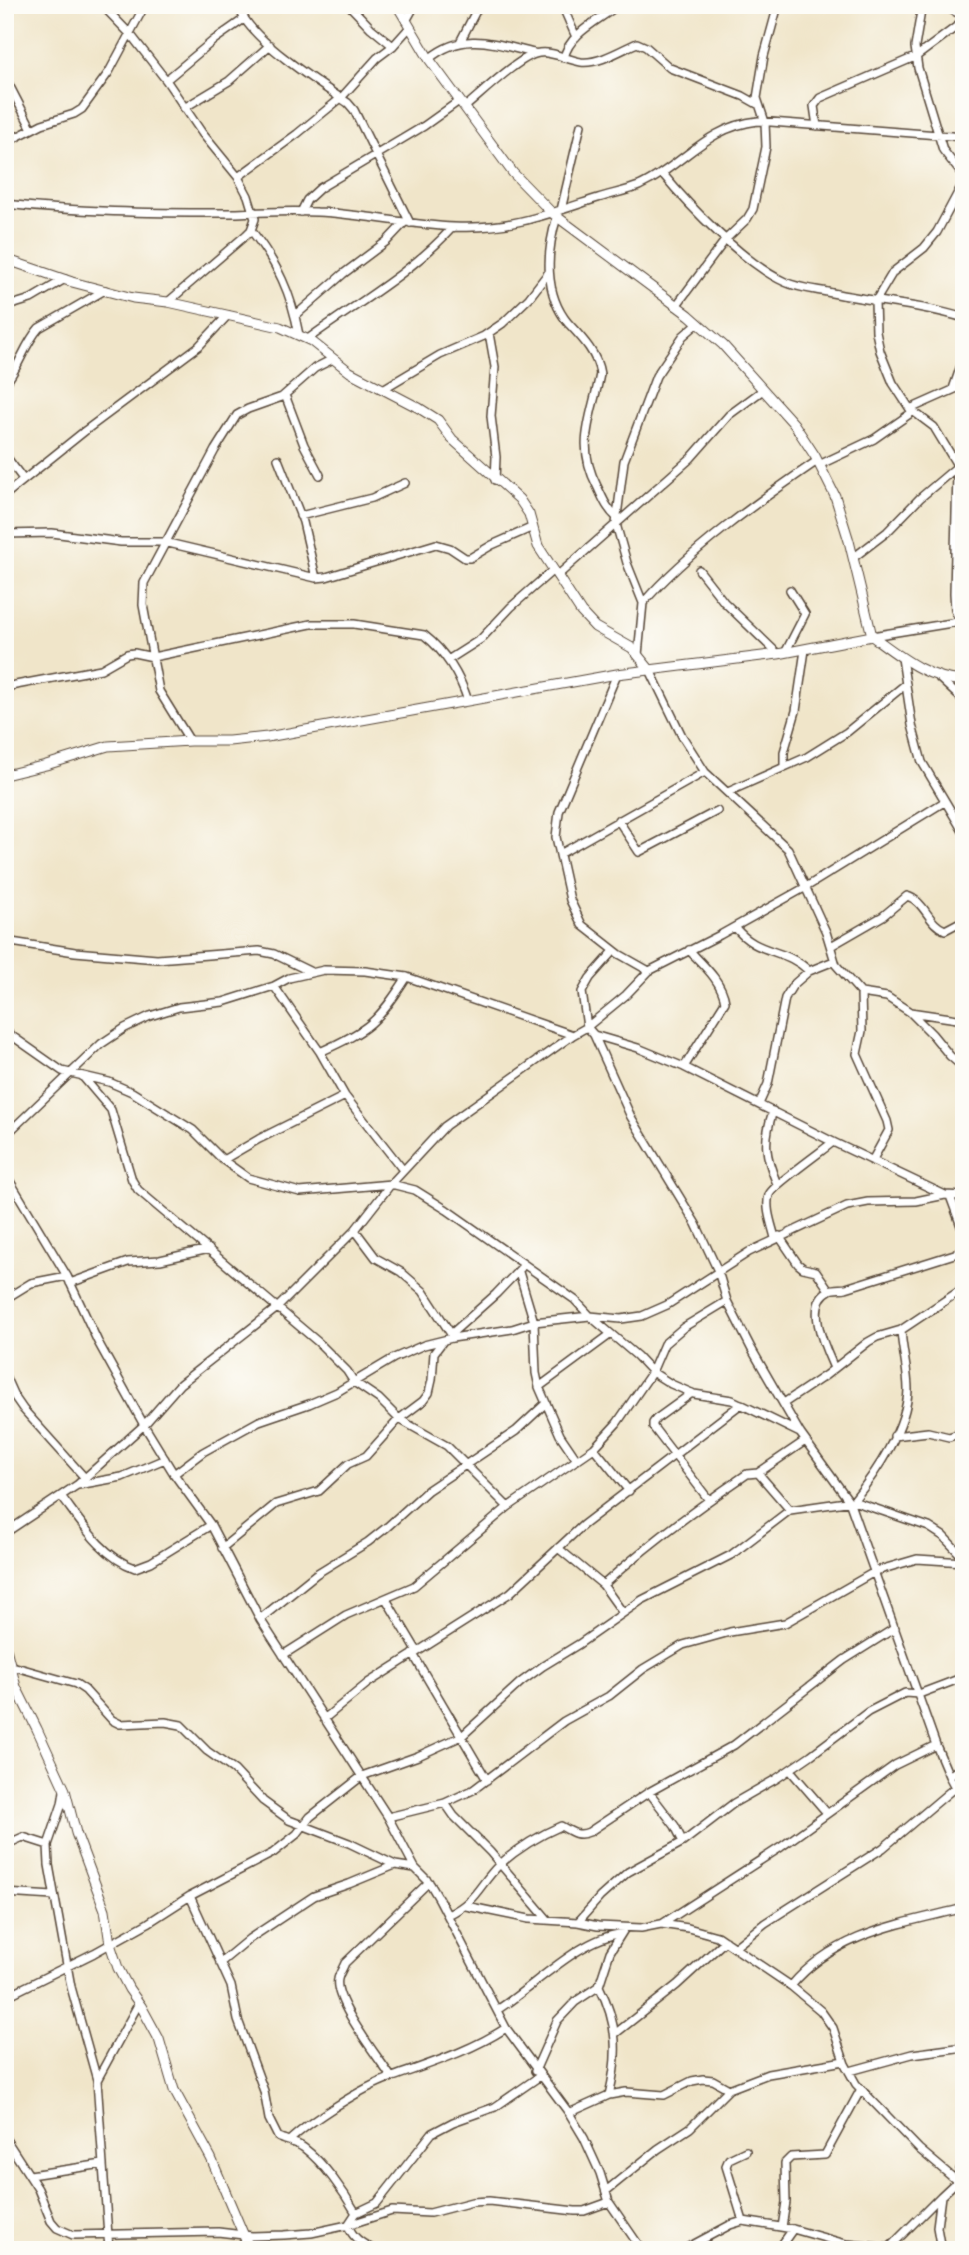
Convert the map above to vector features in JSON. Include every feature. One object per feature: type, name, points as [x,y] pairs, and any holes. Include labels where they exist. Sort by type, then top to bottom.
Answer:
[{"type":"street","points":[[102,5],[131,35],[238,177],[248,196],[255,219],[251,230],[168,302]]},
{"type":"street","points":[[5,143],[32,129],[78,112],[109,72],[145,5]]},
{"type":"street","points":[[245,5],[242,14],[244,19],[270,45],[354,110],[377,154],[407,223]]},
{"type":"street","points":[[349,5],[370,28],[393,46]]},
{"type":"street","points":[[397,5],[429,59],[513,173],[557,214],[723,345],[794,424],[835,496],[872,636],[927,674],[964,681]]},
{"type":"street","points":[[238,177],[341,98],[377,58],[393,46],[408,24],[415,5]]},
{"type":"street","points":[[460,42],[479,5]]},
{"type":"street","points":[[562,5],[576,37]]},
{"type":"street","points":[[676,306],[726,239],[747,219],[753,209],[766,147],[765,122],[757,99],[764,56],[778,5]]},
{"type":"street","points":[[922,5],[915,47],[917,56],[938,136],[951,163],[964,177],[937,232],[925,248],[893,272],[875,302],[876,332],[884,364],[901,397],[912,410],[934,427],[960,463]]},
{"type":"street","points":[[942,5],[964,16]]},
{"type":"street","points":[[564,58],[566,49],[576,37],[617,6]]},
{"type":"street","points":[[166,80],[244,19]]},
{"type":"street","points":[[817,126],[814,106],[820,98],[917,56],[964,21]]},
{"type":"street","points":[[429,59],[440,50],[460,42],[487,41],[534,54],[549,53],[592,62],[640,43],[670,68],[759,105]]},
{"type":"street","points":[[184,108],[229,81],[270,45]]},
{"type":"street","points":[[300,212],[307,200],[320,188],[462,104],[534,54]]},
{"type":"street","points":[[5,77],[32,129]]},
{"type":"street","points":[[5,204],[54,210],[319,212],[474,229],[557,214],[638,186],[662,173],[688,151],[741,123],[765,122],[964,137]]},
{"type":"street","points":[[581,125],[557,214],[549,271],[555,305],[598,363],[600,374],[584,448],[591,476],[616,521],[627,563],[643,603],[638,654]]},
{"type":"street","points":[[662,173],[681,196],[726,239],[771,274],[788,283],[875,302],[938,310],[964,318]]},
{"type":"street","points":[[295,316],[407,223]]},
{"type":"street","points":[[303,337],[402,275],[452,228]]},
{"type":"street","points":[[251,230],[275,265],[292,302],[303,337]]},
{"type":"street","points":[[5,259],[133,298],[168,302],[228,315],[280,327],[303,337],[350,372],[438,420],[452,439],[519,499],[533,527],[538,546],[581,612],[595,627],[638,654],[650,670],[682,737],[705,772],[782,841],[806,887],[831,947],[834,961],[861,993],[862,1031],[857,1054],[887,1121],[888,1130],[872,1161]]},
{"type":"street","points":[[383,389],[440,355],[503,323],[529,298],[549,271]]},
{"type":"street","points":[[5,307],[31,299],[65,279]]},
{"type":"street","points":[[5,384],[17,369],[32,335],[39,328],[105,290]]},
{"type":"street","points":[[5,495],[199,346],[228,315]]},
{"type":"street","points":[[616,521],[624,461],[656,376],[683,336],[698,323]]},
{"type":"street","points":[[489,332],[495,367],[491,416],[496,457],[495,480]]},
{"type":"street","points":[[953,388],[964,357]]},
{"type":"street","points":[[190,741],[159,691],[142,593],[144,583],[164,542],[237,415],[285,395],[315,368],[333,359]]},
{"type":"street","points":[[643,603],[660,583],[777,489],[818,463],[874,439],[912,410],[964,385]]},
{"type":"street","points":[[448,660],[481,639],[510,607],[555,573],[691,458],[729,415],[763,390]]},
{"type":"street","points":[[285,395],[304,445],[320,475]]},
{"type":"street","points":[[5,455],[23,479]]},
{"type":"street","points":[[278,459],[300,516],[316,578]]},
{"type":"street","points":[[853,558],[887,532],[960,463]]},
{"type":"street","points":[[960,463],[957,473],[954,593],[955,610],[964,630]]},
{"type":"street","points":[[300,516],[373,498],[405,483]]},
{"type":"street","points":[[5,534],[52,533],[121,542],[164,542],[316,578],[326,578],[436,544],[470,558],[533,527]]},
{"type":"street","points":[[699,570],[724,602],[781,654]]},
{"type":"street","points":[[781,654],[805,614],[790,590]]},
{"type":"street","points":[[5,775],[108,746],[267,737],[664,666],[781,654],[962,621]]},
{"type":"street","points":[[5,687],[101,668],[127,654],[153,657],[303,625],[354,624],[424,635],[448,660],[463,683],[468,701]]},
{"type":"street","points":[[784,767],[784,752],[796,710],[805,650]]},
{"type":"street","points":[[902,658],[914,735],[922,762],[964,833]]},
{"type":"street","points":[[617,674],[559,812],[556,837],[570,900],[582,925],[614,951],[649,971]]},
{"type":"street","points":[[939,678],[964,701]]},
{"type":"street","points":[[728,792],[807,757],[847,732],[906,684]]},
{"type":"street","points":[[560,854],[705,772]]},
{"type":"street","points":[[5,1533],[77,1485],[144,1425],[180,1384],[277,1308],[355,1230],[403,1170],[445,1126],[587,1027],[626,995],[649,971],[806,887],[944,802]]},
{"type":"street","points":[[618,820],[639,852],[717,811]]},
{"type":"street","points":[[831,947],[883,916],[907,896],[914,898],[937,927],[945,930],[964,920]]},
{"type":"street","points":[[734,927],[753,945],[789,956],[809,971]]},
{"type":"street","points":[[5,941],[75,952],[157,959],[259,951],[312,972]]},
{"type":"street","points":[[684,1067],[725,1002],[724,993],[712,974],[689,950]]},
{"type":"street","points":[[614,951],[590,978],[582,992],[587,1027],[594,1035],[631,1117],[696,1224],[718,1271],[727,1301],[800,1433],[851,1501],[936,1745],[948,1776],[964,1804]]},
{"type":"street","points":[[289,961],[289,978]]},
{"type":"street","points":[[759,1104],[768,1084],[785,998],[793,985],[809,971],[834,961]]},
{"type":"street","points":[[5,1136],[101,1044],[125,1028],[150,1016],[179,1007],[223,1002],[312,972],[365,971],[407,977],[573,1035]]},
{"type":"street","points":[[320,1052],[364,1031],[391,1002],[407,977]]},
{"type":"street","points":[[274,986],[320,1052],[345,1096],[403,1170]]},
{"type":"street","points":[[861,993],[887,997],[910,1012],[964,1068]]},
{"type":"street","points":[[910,1012],[964,1020]]},
{"type":"street","points":[[5,1031],[56,1067],[132,1091],[193,1130],[223,1160],[248,1178],[300,1192],[391,1184],[415,1190],[456,1216],[521,1268],[575,1300],[652,1372],[671,1384],[692,1393],[732,1400],[800,1433]]},
{"type":"street","points":[[594,1035],[638,1048],[684,1067],[872,1161],[948,1195],[964,1234]]},
{"type":"street","points":[[82,1077],[111,1110],[132,1180],[138,1190],[326,1350],[354,1382],[379,1399],[399,1419],[436,1438],[508,1507]]},
{"type":"street","points":[[223,1160],[345,1096]]},
{"type":"street","points":[[773,1111],[766,1131],[765,1145],[777,1184]]},
{"type":"street","points":[[829,1290],[816,1271],[798,1264],[777,1237],[768,1206],[769,1194],[777,1184],[833,1142]]},
{"type":"street","points":[[5,1173],[69,1280],[98,1342],[144,1425],[174,1474],[211,1525],[260,1619],[388,1817],[415,1868],[429,1882],[506,2028],[569,2113],[584,2138],[600,2173],[608,2202],[639,2249]]},
{"type":"street","points":[[174,1474],[203,1452],[259,1421],[309,1404],[394,1358],[449,1338],[493,1333],[534,1322],[590,1316],[621,1319],[642,1316],[667,1305],[718,1271],[777,1237],[846,1206],[868,1202],[916,1201],[948,1195],[964,1196]]},
{"type":"street","points":[[355,1230],[376,1258],[401,1272],[423,1291],[449,1338]]},
{"type":"street","points":[[5,1298],[31,1283],[69,1280],[128,1262],[160,1260],[209,1249]]},
{"type":"street","points":[[834,1368],[823,1345],[817,1308],[829,1290],[846,1288],[964,1251]]},
{"type":"street","points":[[521,1268],[534,1322],[539,1387],[560,1435],[577,1460]]},
{"type":"street","points":[[222,1548],[276,1504],[319,1491],[348,1464],[366,1456],[399,1419],[423,1401],[429,1393],[434,1353],[521,1268]]},
{"type":"street","points":[[784,1403],[868,1342],[901,1330],[964,1288]]},
{"type":"street","points":[[283,1655],[345,1615],[414,1586],[508,1507],[594,1448],[617,1423],[652,1372],[664,1344],[684,1327],[727,1301]]},
{"type":"street","points":[[851,1501],[878,1470],[906,1404],[908,1390],[901,1330]]},
{"type":"street","points":[[539,1387],[611,1334]]},
{"type":"street","points":[[5,1376],[15,1396],[85,1478]]},
{"type":"street","points":[[692,1393],[653,1423],[653,1427],[709,1500]]},
{"type":"street","points":[[5,1401],[15,1396]]},
{"type":"street","points":[[260,1619],[316,1574],[378,1535],[428,1490],[516,1431],[545,1404]]},
{"type":"street","points":[[324,1719],[368,1683],[510,1593],[583,1525],[741,1404]]},
{"type":"street","points":[[894,1436],[928,1432],[949,1437],[964,1432]]},
{"type":"street","points":[[603,1585],[635,1556],[709,1500],[747,1474],[758,1473],[805,1441]]},
{"type":"street","points":[[594,1448],[629,1491]]},
{"type":"street","points":[[77,1485],[122,1477],[165,1459]]},
{"type":"street","points":[[758,1473],[790,1510]]},
{"type":"street","points":[[61,1496],[100,1544],[120,1561],[135,1568],[151,1562],[211,1525]]},
{"type":"street","points":[[5,1997],[110,1944],[190,1896],[274,1853],[362,1776],[418,1756],[462,1736],[520,1682],[623,1613],[665,1588],[732,1555],[790,1510],[851,1501],[929,1527],[943,1536],[964,1560]]},
{"type":"street","points":[[558,1548],[603,1585],[623,1613]]},
{"type":"street","points":[[388,1817],[444,1803],[473,1790],[545,1734],[609,1696],[671,1651],[696,1640],[785,1623],[876,1571],[917,1559],[964,1560]]},
{"type":"street","points":[[386,1599],[486,1780]]},
{"type":"street","points":[[448,1915],[466,1906],[499,1865],[561,1826],[574,1834],[589,1832],[649,1792],[734,1745],[844,1660],[895,1628]]},
{"type":"street","points":[[5,1645],[8,1665],[16,1687],[65,1790],[76,1833],[105,1910],[110,1944],[129,1990],[159,2039],[174,2090],[211,2158],[247,2242]]},
{"type":"street","points":[[8,1665],[76,1684],[85,1690],[112,1720],[120,1724],[165,1722],[181,1725],[206,1751],[234,1770],[263,1801],[289,1820],[349,1843],[395,1865],[415,1868]]},
{"type":"street","points":[[578,1922],[600,1897],[628,1872],[683,1842],[734,1803],[790,1770],[869,1712],[905,1693],[919,1694],[964,1677]]},
{"type":"street","points":[[661,1924],[781,1847],[895,1765],[936,1745]]},
{"type":"street","points":[[948,1776],[964,1765]]},
{"type":"street","points":[[790,1770],[827,1814]]},
{"type":"street","points":[[734,1947],[883,1848],[954,1788]]},
{"type":"street","points":[[65,1790],[48,1845],[53,1896],[71,1987],[97,2080],[109,2250]]},
{"type":"street","points":[[649,1792],[675,1825],[683,1842]]},
{"type":"street","points":[[444,1803],[548,1920]]},
{"type":"street","points":[[5,1845],[23,1837],[48,1845]]},
{"type":"street","points":[[220,1963],[249,1939],[314,1896],[395,1865]]},
{"type":"street","points":[[391,2077],[349,2014],[338,1979],[345,1963],[429,1882]]},
{"type":"street","points":[[5,1894],[53,1896]]},
{"type":"street","points":[[190,1896],[231,1986],[236,2013],[264,2091],[269,2119],[278,2137],[309,2152],[332,2178],[356,2213]]},
{"type":"street","points":[[466,1906],[529,1919],[578,1922],[623,1931]]},
{"type":"street","points":[[791,1986],[803,1972],[824,1956],[856,1937],[903,1922],[964,1908]]},
{"type":"street","points":[[497,2010],[587,1944],[611,1934],[661,1924],[717,1936],[791,1986],[828,2019],[844,2061],[861,2090],[919,2149],[960,2182]]},
{"type":"street","points":[[609,2095],[616,2033],[599,1986],[606,1961],[623,1931]]},
{"type":"street","points":[[616,2033],[677,1985],[725,1941]]},
{"type":"street","points":[[348,2225],[356,2213],[377,2203],[432,2133],[453,2122],[495,2107],[538,2073],[557,2021],[575,2002],[599,1986]]},
{"type":"street","points":[[97,2080],[139,2003]]},
{"type":"street","points":[[289,2141],[306,2126],[359,2093],[391,2077],[419,2069],[466,2049],[506,2028]]},
{"type":"street","points":[[850,2071],[912,2054],[964,2047]]},
{"type":"street","points":[[606,2191],[658,2149],[690,2128],[729,2089],[768,2074],[844,2061]]},
{"type":"street","points":[[569,2113],[609,2095],[626,2092],[664,2095],[681,2085],[703,2079],[713,2080],[729,2089]]},
{"type":"street","points":[[782,2227],[786,2202],[787,2160],[791,2157],[825,2155],[861,2090]]},
{"type":"street","points":[[5,2138],[30,2175],[57,2228],[82,2236],[106,2232],[218,2232],[247,2242]]},
{"type":"street","points":[[743,2221],[726,2166],[729,2159],[746,2151]]},
{"type":"street","points":[[683,2250],[743,2221],[793,2229],[846,2244],[889,2248],[941,2196],[960,2182],[964,2156]]},
{"type":"street","points":[[30,2175],[103,2164]]},
{"type":"street","points":[[941,2196],[937,2227],[941,2250]]},
{"type":"street","points":[[234,2250],[247,2242],[311,2233],[392,2211],[430,2213],[472,2202],[489,2201],[584,2211],[608,2202]]},
{"type":"street","points":[[348,2225],[358,2241],[374,2250]]},
{"type":"street","points":[[778,2250],[793,2229]]}]
